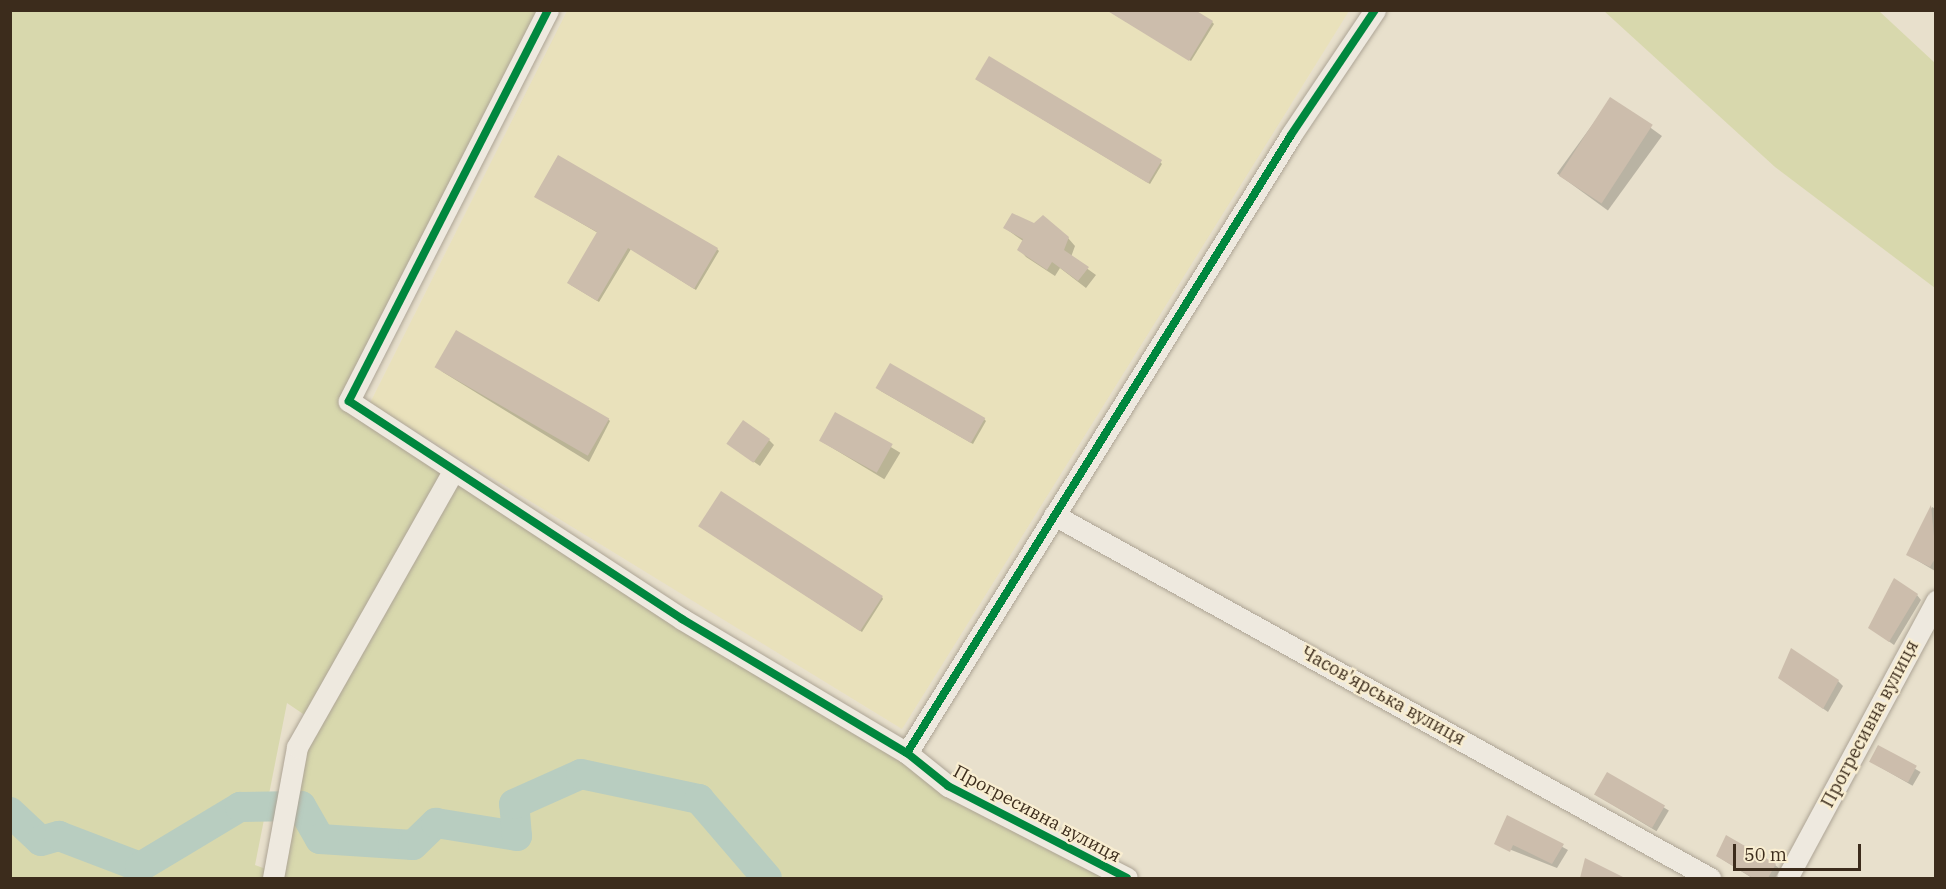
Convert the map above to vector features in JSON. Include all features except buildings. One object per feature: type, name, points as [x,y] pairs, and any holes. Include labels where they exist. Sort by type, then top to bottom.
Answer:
[{"type":"street","name":"Прогресивна вулиця","points":[[549,10],[349,401],[682,619],[907,753],[948,786],[1127,879]]},
{"type":"street","points":[[907,753],[1291,135],[1375,10]]},
{"type":"street","points":[[273,879],[286,791],[297,747],[453,471]]},
{"type":"street","name":"Часов'ярська вулиця","points":[[1054,515],[1710,879]]},
{"type":"street","name":"Прогресивна вулиця","points":[[1787,879],[1935,601]]},
{"type":"shaded area","points":[[567,11],[1349,11],[902,729],[370,403]]},
{"type":"green space","points":[[10,11],[547,11],[349,401],[682,619],[1127,878],[11,878]],"holes":[[[287,703],[312,720],[274,872],[255,865]]]},
{"type":"green space","points":[[1604,11],[1879,11],[1935,63],[1935,288],[1775,167]]},
{"type":"waterway","points":[[10,812],[41,841],[59,836],[140,867],[240,807],[301,806],[320,839],[413,845],[436,823],[517,836],[514,804],[581,774],[699,799],[767,878]]},
{"type":"cycle path","points":[[548,10],[349,401],[682,619],[907,753],[948,786],[1127,878]]},
{"type":"cycle path","points":[[907,753],[1291,135],[1375,10]]}]
